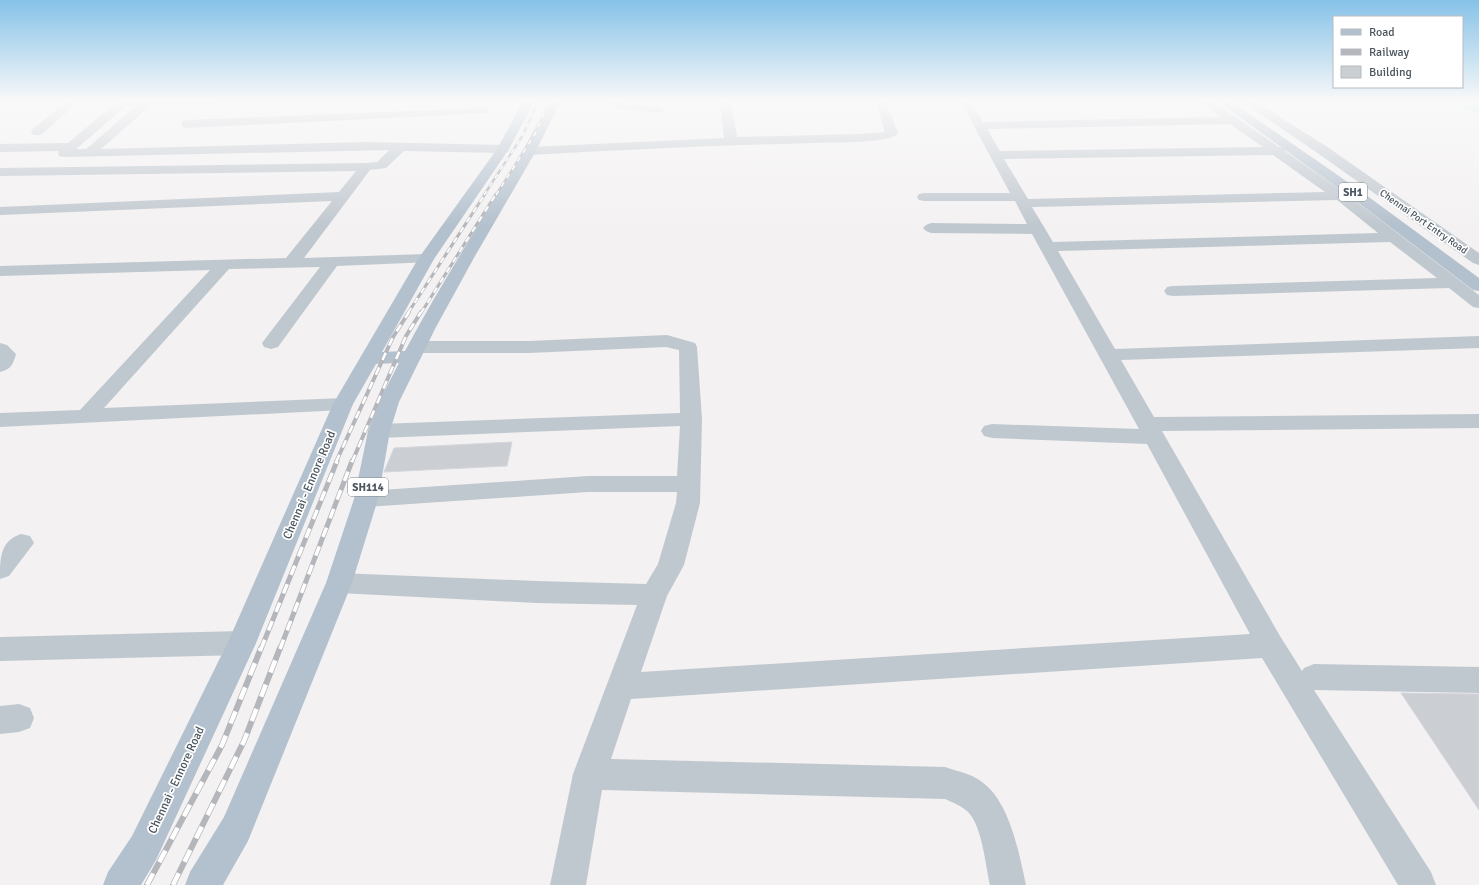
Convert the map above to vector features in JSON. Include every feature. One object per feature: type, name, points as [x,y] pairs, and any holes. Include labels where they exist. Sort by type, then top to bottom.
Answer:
[{"type":"main road","name":"Chennai - Ennore Road","points":[[121,885],[144,848],[242,643],[343,404],[426,259],[506,143]]},
{"type":"main road","name":"SH114","points":[[204,885],[236,829],[339,583],[366,499],[379,431],[389,402],[414,352],[467,256],[534,143]]},
{"type":"main road","name":"SH1","points":[[1284,143],[1357,195],[1479,286]]},
{"type":"main road","name":"SH1","points":[[1303,143],[1379,195],[1479,267]]},
{"type":"main road","points":[[370,358],[414,352]]},
{"type":"street","points":[[0,183],[32,171],[68,150],[76,143]]},
{"type":"street","points":[[90,152],[100,143]]},
{"type":"street","points":[[155,152],[165,143]]},
{"type":"street","points":[[530,151],[685,143]]},
{"type":"street","points":[[990,143],[1270,645],[1418,885]]},
{"type":"street","points":[[1266,143],[1340,196],[1479,303]]},
{"type":"street","name":"Chennai Port Entry Road","points":[[1312,143],[1479,260]]},
{"type":"street","points":[[0,148],[90,152],[155,152],[366,146],[503,149]]},
{"type":"street","points":[[0,172],[366,167],[381,165],[400,147]]},
{"type":"street","points":[[997,156],[1279,152]]},
{"type":"street","points":[[290,263],[366,167]]},
{"type":"street","points":[[0,211],[342,196]]},
{"type":"street","points":[[924,197],[1022,200],[1340,196]]},
{"type":"street","points":[[931,228],[1042,238],[1394,237]]},
{"type":"street","points":[[0,271],[223,266],[426,259]]},
{"type":"street","points":[[271,343],[332,262]]},
{"type":"street","points":[[86,416],[223,266]]},
{"type":"street","points":[[1173,291],[1454,283]]},
{"type":"street","points":[[414,352],[667,341],[688,347],[691,419],[688,503],[671,565],[654,595],[589,774],[568,885]]},
{"type":"street","points":[[1109,355],[1479,342]]},
{"type":"street","points":[[0,349],[6,354],[4,363],[0,366]]},
{"type":"street","points":[[0,420],[343,404]]},
{"type":"street","points":[[379,431],[691,419]]},
{"type":"street","points":[[992,431],[1151,431],[1479,421]]},
{"type":"street","points":[[366,499],[588,484],[688,484]]},
{"type":"street","points":[[0,569],[21,543]]},
{"type":"street","points":[[339,583],[528,592],[654,595]]},
{"type":"street","points":[[0,649],[242,643]]},
{"type":"street","points":[[622,686],[1270,645]]},
{"type":"street","points":[[1314,677],[1479,680]]},
{"type":"street","points":[[589,774],[945,783],[969,792],[982,803],[998,838],[1008,885]]},
{"type":"building","points":[[512,442],[507,466],[384,472],[394,448]]},
{"type":"building","points":[[1401,693],[1479,694],[1479,810]]},
{"type":"railway","points":[[484,195],[518,143]]},
{"type":"railway","points":[[496,195],[529,143]]},
{"type":"railway","points":[[408,313],[485,194]]},
{"type":"railway","points":[[421,313],[496,194]]},
{"type":"railway","points":[[336,462],[393,337],[409,312]]},
{"type":"railway","points":[[352,462],[406,336],[421,312]]},
{"type":"railway","points":[[261,649],[337,461]]},
{"type":"railway","points":[[280,649],[352,461]]},
{"type":"railway","points":[[147,885],[222,745],[261,648]]},
{"type":"railway","points":[[173,885],[244,741],[280,648]]}]
